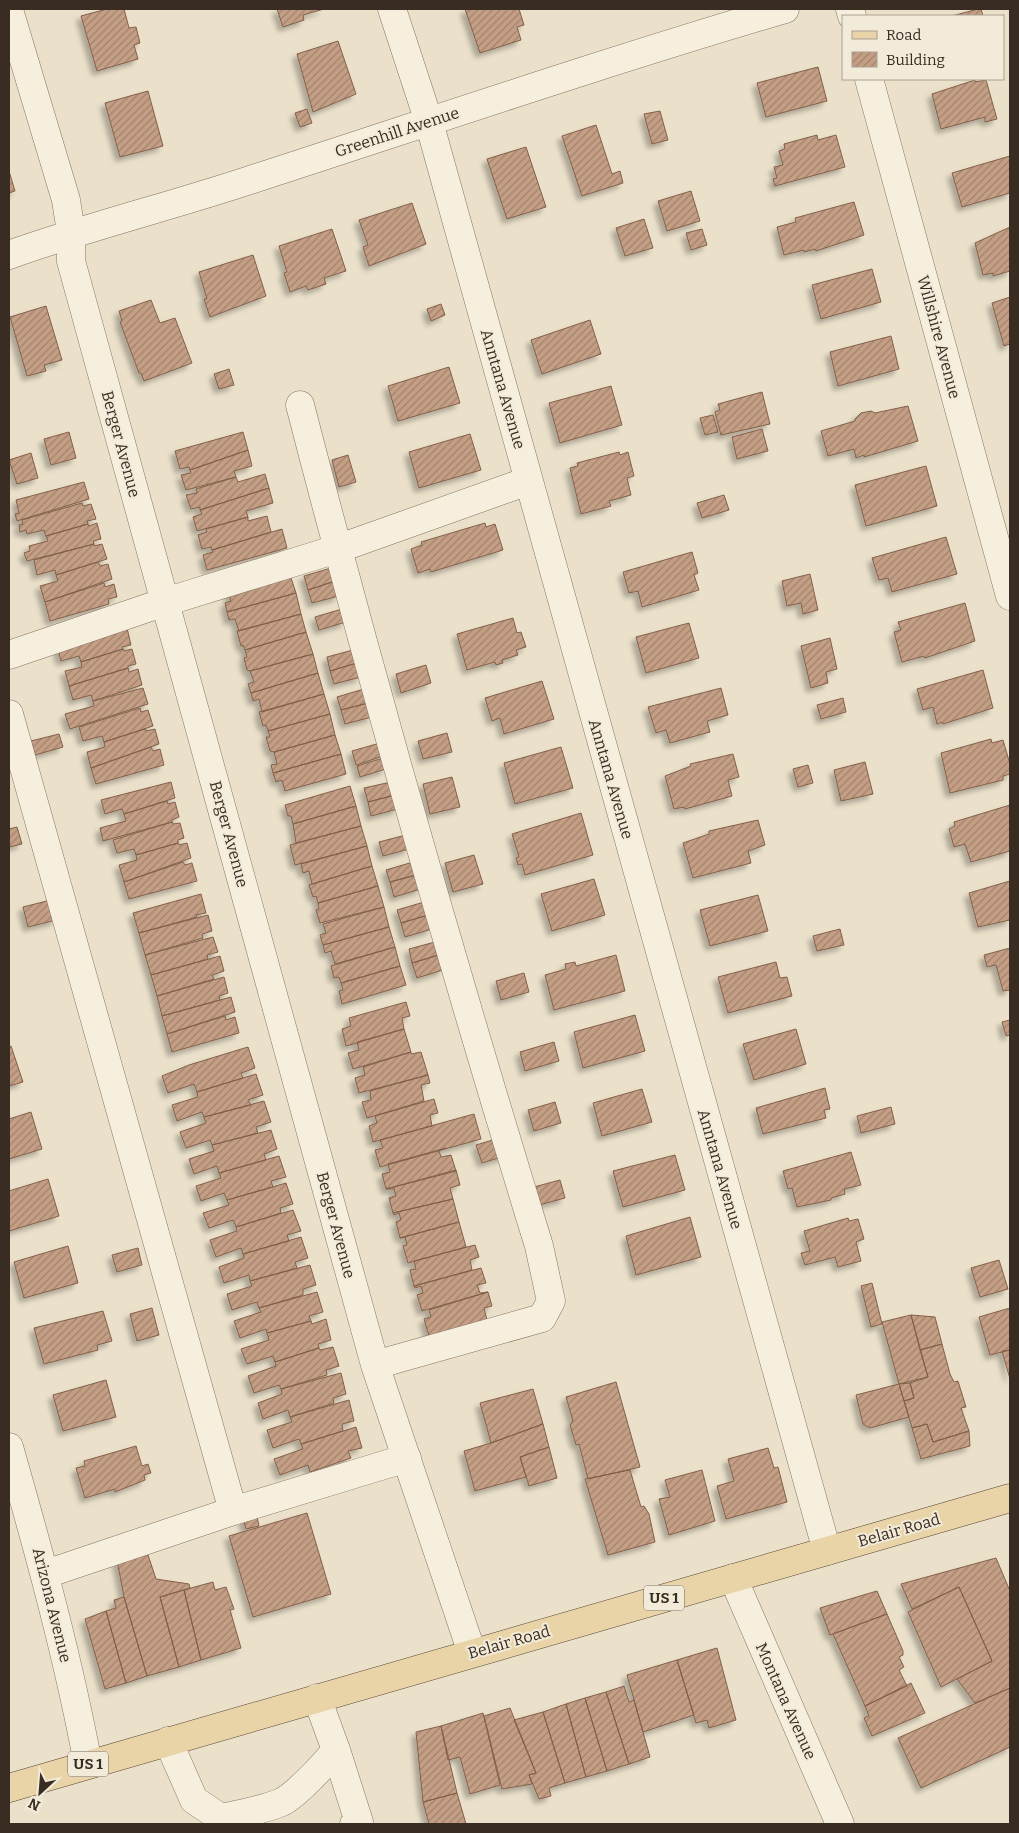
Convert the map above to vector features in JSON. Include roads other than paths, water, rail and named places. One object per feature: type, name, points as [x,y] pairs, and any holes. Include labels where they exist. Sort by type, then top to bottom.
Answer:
[{"type":"main road","name":"Belair Road","points":[[9,1788],[1010,1498]]},
{"type":"street","name":"Anntana Avenue","points":[[392,9],[429,122],[827,1551]]},
{"type":"street","name":"Greenhill Avenue","points":[[9,255],[71,232],[242,183],[662,45],[785,9]]},
{"type":"street","name":"Berger Avenue","points":[[9,10],[66,200],[71,232],[71,261],[374,1364],[472,1653]]},
{"type":"street","name":"Willshire Avenue","points":[[869,80],[1010,596]]},
{"type":"street","points":[[300,405],[337,549],[436,902],[539,1246],[551,1302],[542,1318],[374,1364]]},
{"type":"street","points":[[9,655],[165,602],[337,549],[528,482]]},
{"type":"street","points":[[9,714],[233,1511]]},
{"type":"street","name":"Arizona Avenue","points":[[9,1447],[46,1574],[77,1705],[88,1764]]},
{"type":"street","points":[[46,1574],[233,1511],[407,1458]]},
{"type":"street","name":"Montana Avenue","points":[[733,1578],[840,1824]]},
{"type":"street","points":[[317,1698],[359,1822],[354,1824]]},
{"type":"street","points":[[168,1741],[196,1812],[221,1818],[250,1813],[284,1801],[324,1766],[336,1750]]}]
